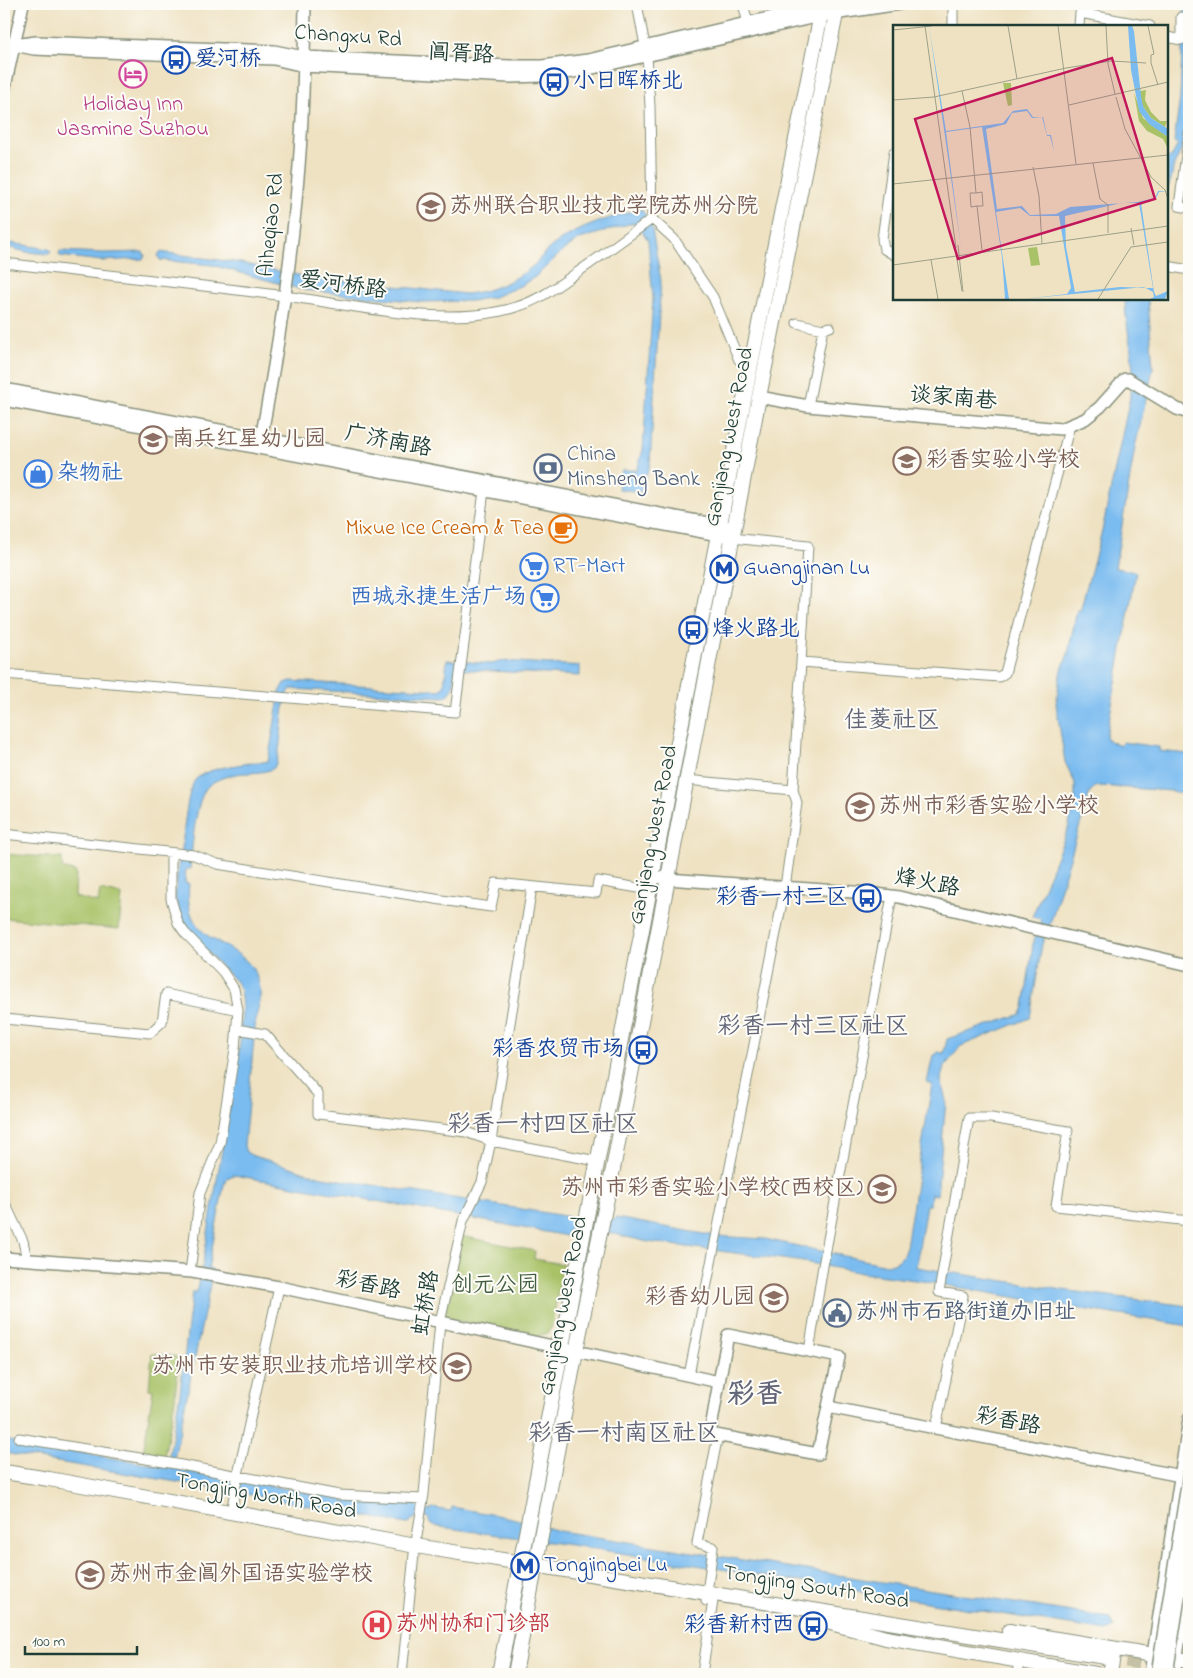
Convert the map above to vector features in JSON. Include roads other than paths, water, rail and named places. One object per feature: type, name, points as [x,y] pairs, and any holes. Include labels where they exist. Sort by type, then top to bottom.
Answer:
[{"type":"main road","points":[[4,91],[9,44],[23,4]]},
{"type":"main road","name":"Aiheqiao Rd","points":[[260,443],[285,294],[299,167],[305,4]]},
{"type":"main road","points":[[646,51],[829,8],[900,4]]},
{"type":"main road","name":"Changxu Rd","points":[[9,44],[36,42],[274,51],[304,62],[528,66],[579,62],[646,51],[748,23],[829,8]]},
{"type":"main road","name":"Ganjiang West Road","points":[[499,1674],[751,363],[829,8]]},
{"type":"main road","name":"Ganjiang West Road","points":[[515,1674],[776,312],[829,8]]},
{"type":"main road","points":[[762,309],[776,312]]},
{"type":"main road","name":"谈家南巷","points":[[759,397],[808,406],[1061,429],[1085,419],[1100,408],[1127,379],[1189,414]]},
{"type":"main road","name":"广济南路","points":[[4,389],[484,491],[719,530]]},
{"type":"main road","name":"广济南路","points":[[4,400],[260,443],[733,533]]},
{"type":"main road","name":"烽火路","points":[[651,883],[667,879],[892,896],[1189,965]]},
{"type":"main road","name":"彩香路","points":[[4,1258],[191,1272],[279,1287],[719,1382]]},
{"type":"main road","points":[[728,1335],[839,1357],[818,1454],[710,1434],[719,1382],[728,1335]]},
{"type":"main road","name":"彩香路","points":[[828,1407],[1185,1474]]},
{"type":"main road","points":[[1157,1674],[1185,1474],[1189,1419]]},
{"type":"main road","name":"Tongjing North Road","points":[[4,1472],[231,1513],[415,1550]]},
{"type":"main road","points":[[1150,1674],[1185,1474]]},
{"type":"main road","name":"Tongjing North Road","points":[[4,1481],[520,1567]]},
{"type":"main road","points":[[1167,1674],[1189,1536]]},
{"type":"main road","name":"Tongjing South Road","points":[[520,1567],[817,1614],[1106,1664]]},
{"type":"main road","points":[[1174,1674],[1183,1660],[1189,1580]]},
{"type":"main road","points":[[817,1614],[890,1612],[1106,1664]]},
{"type":"main road","points":[[817,1614],[886,1638],[1018,1668],[1106,1664],[1152,1655],[1183,1660]]},
{"type":"street","points":[[637,4],[646,51],[650,106],[651,220],[674,239],[713,297],[738,360],[751,363]]},
{"type":"street","points":[[744,4],[748,23]]},
{"type":"street","points":[[953,4],[953,25]]},
{"type":"street","points":[[1078,25],[1081,8],[1146,25]]},
{"type":"street","points":[[1168,38],[1180,40],[1181,17],[1186,18]]},
{"type":"street","points":[[1189,137],[1178,206],[1189,208]]},
{"type":"street","points":[[893,159],[882,239],[884,249],[893,255]]},
{"type":"street","name":"爱河桥路","points":[[4,263],[285,294],[423,315],[462,316],[491,314],[518,307],[538,298],[651,220]]},
{"type":"street","points":[[1168,266],[1189,270]]},
{"type":"street","points":[[796,323],[827,328],[808,406]]},
{"type":"street","points":[[801,662],[999,677],[1005,673],[1070,425]]},
{"type":"street","points":[[4,674],[455,712],[484,491]]},
{"type":"street","points":[[689,1376],[785,887],[797,803],[793,790],[808,546],[733,533]]},
{"type":"street","points":[[686,780],[793,790]]},
{"type":"street","points":[[4,834],[194,855],[217,864],[448,902],[491,907],[496,882],[596,893],[598,881],[651,883]]},
{"type":"street","points":[[171,853],[172,899],[178,923],[185,933],[223,972],[234,989],[238,1010],[238,1029],[220,1143],[200,1193],[191,1272]]},
{"type":"street","name":"虹桥路","points":[[402,1674],[440,1322],[463,1221],[482,1182],[491,1141],[532,887]]},
{"type":"street","points":[[809,1351],[892,896]]},
{"type":"street","points":[[4,1019],[150,1033],[162,1022],[166,994],[238,1010]]},
{"type":"street","points":[[238,1029],[265,1034],[318,1094],[318,1114],[466,1132],[491,1141],[598,1161]]},
{"type":"street","points":[[936,1428],[963,1296],[939,1292],[969,1118],[991,1118],[1068,1130],[1056,1206],[1189,1220]]},
{"type":"street","points":[[4,1201],[23,1241],[26,1260]]},
{"type":"street","points":[[231,1513],[279,1287]]},
{"type":"street","points":[[702,1674],[713,1547],[697,1543],[718,1435]]},
{"type":"street","points":[[19,1438],[176,1464],[237,1478],[421,1508]]},
{"type":"water","points":[[1184,4],[1189,4],[1189,139],[1186,139],[1173,168],[1168,188],[1168,157],[1171,158],[1178,144],[1174,142],[1180,98]]},
{"type":"water","points":[[641,209],[651,223],[661,281],[650,464],[641,492],[618,489],[622,470],[637,470],[643,450],[653,298],[648,240],[637,224],[632,223],[580,239],[565,249],[535,277],[520,286],[494,297],[471,301],[421,302],[303,290],[212,265],[160,260],[158,256],[160,252],[241,263],[303,276],[466,294],[502,285],[518,276],[533,266],[552,246],[573,233],[607,219]]},
{"type":"water","points":[[4,242],[49,249],[51,252],[49,254],[26,252],[4,246]]},
{"type":"water","points":[[60,251],[143,252],[145,256],[143,259],[101,261],[60,256]]},
{"type":"water","points":[[1125,300],[1148,300],[1153,369],[1135,447],[1115,568],[1136,572],[1106,737],[1109,741],[1121,745],[1122,742],[1159,747],[1159,751],[1189,754],[1189,795],[1171,791],[1100,786],[1095,787],[1090,792],[1051,921],[1042,944],[1030,1018],[961,1046],[944,1067],[941,1079],[946,1101],[937,1195],[931,1194],[930,1205],[926,1205],[916,1267],[1069,1291],[1189,1306],[1189,1326],[798,1261],[648,1242],[614,1234],[568,1230],[567,1236],[234,1175],[227,1178],[224,1185],[208,1269],[213,1270],[172,1468],[316,1494],[330,1494],[416,1505],[419,1508],[430,1511],[432,1508],[451,1511],[452,1507],[512,1518],[559,1531],[1110,1618],[1114,1627],[1107,1631],[571,1545],[433,1526],[430,1524],[428,1517],[417,1516],[407,1524],[230,1491],[4,1453],[4,1440],[167,1467],[180,1393],[192,1292],[196,1292],[202,1268],[240,1043],[242,1006],[240,989],[236,982],[184,927],[175,897],[187,804],[196,779],[205,773],[215,769],[268,761],[280,692],[285,683],[291,681],[440,690],[444,686],[447,660],[492,664],[503,661],[580,666],[580,676],[455,669],[451,692],[444,697],[291,689],[285,704],[279,749],[274,768],[266,771],[236,774],[217,780],[208,786],[197,813],[190,869],[186,869],[185,883],[189,884],[189,906],[195,922],[204,933],[241,956],[252,967],[259,983],[260,1000],[256,1022],[244,1146],[246,1152],[322,1177],[571,1217],[615,1220],[616,1218],[715,1236],[765,1239],[887,1265],[900,1259],[906,1247],[932,1084],[927,1083],[933,1055],[936,1055],[937,1052],[944,1053],[947,1039],[1021,1014],[1024,1007],[1033,944],[1041,919],[1032,917],[1068,829],[1075,799],[1075,783],[1065,762],[1056,704],[1060,675],[1068,654],[1077,610],[1080,611],[1102,531],[1132,388],[1133,366]]},
{"type":"tunnel","points":[[1105,1657],[1189,1671]]},
{"type":"place","name":"爱河桥","points":[[176,60]]},
{"type":"place","name":"Holiday Inn Jasmine Suzhou","points":[[133,74]]},
{"type":"place","name":"小日晖桥北","points":[[554,82]]},
{"type":"place","name":"苏州联合职业技术学院苏州分院","points":[[431,207]]},
{"type":"place","name":"南兵红星幼儿园","points":[[153,440]]},
{"type":"place","name":"彩香实验小学校","points":[[907,461]]},
{"type":"place","name":"China Minsheng Bank","points":[[548,468]]},
{"type":"place","name":"杂物社","points":[[38,474]]},
{"type":"place","name":"Mixue Ice Cream & Tea","points":[[563,529]]},
{"type":"place","name":"RT-Mart","points":[[534,567]]},
{"type":"place","name":"Guangjinan Lu","points":[[724,569]]},
{"type":"place","name":"西城永捷生活广场","points":[[545,598]]},
{"type":"place","name":"烽火路北","points":[[693,630]]},
{"type":"place","name":"苏州市彩香实验小学校","points":[[860,807]]},
{"type":"place","name":"彩香一村三区","points":[[867,898]]},
{"type":"place","name":"彩香农贸市场","points":[[643,1050]]},
{"type":"place","name":"苏州市彩香实验小学校(西校区)","points":[[882,1189]]},
{"type":"place","name":"彩香幼儿园","points":[[774,1298]]},
{"type":"place","name":"苏州市石路街道办旧址","points":[[837,1313]]},
{"type":"place","name":"苏州市安装职业技术培训学校","points":[[457,1367]]},
{"type":"place","name":"Tongjingbei Lu","points":[[525,1566]]},
{"type":"place","name":"苏州市金阊外国语实验学校","points":[[90,1575]]},
{"type":"place","name":"苏州协和门诊部","points":[[377,1625]]},
{"type":"place","name":"彩香新村西","points":[[813,1626]]},
{"type":"district","name":"佳菱社区","points":[[892,721]]},
{"type":"district","name":"彩香一村三区社区","points":[[813,1027]]},
{"type":"district","name":"彩香一村四区社区","points":[[543,1125]]},
{"type":"district","name":"彩香","points":[[755,1395]]},
{"type":"district","name":"彩香一村南区社区","points":[[624,1434]]},
{"type":"park label","name":"创元公园","points":[[495,1286]]}]
